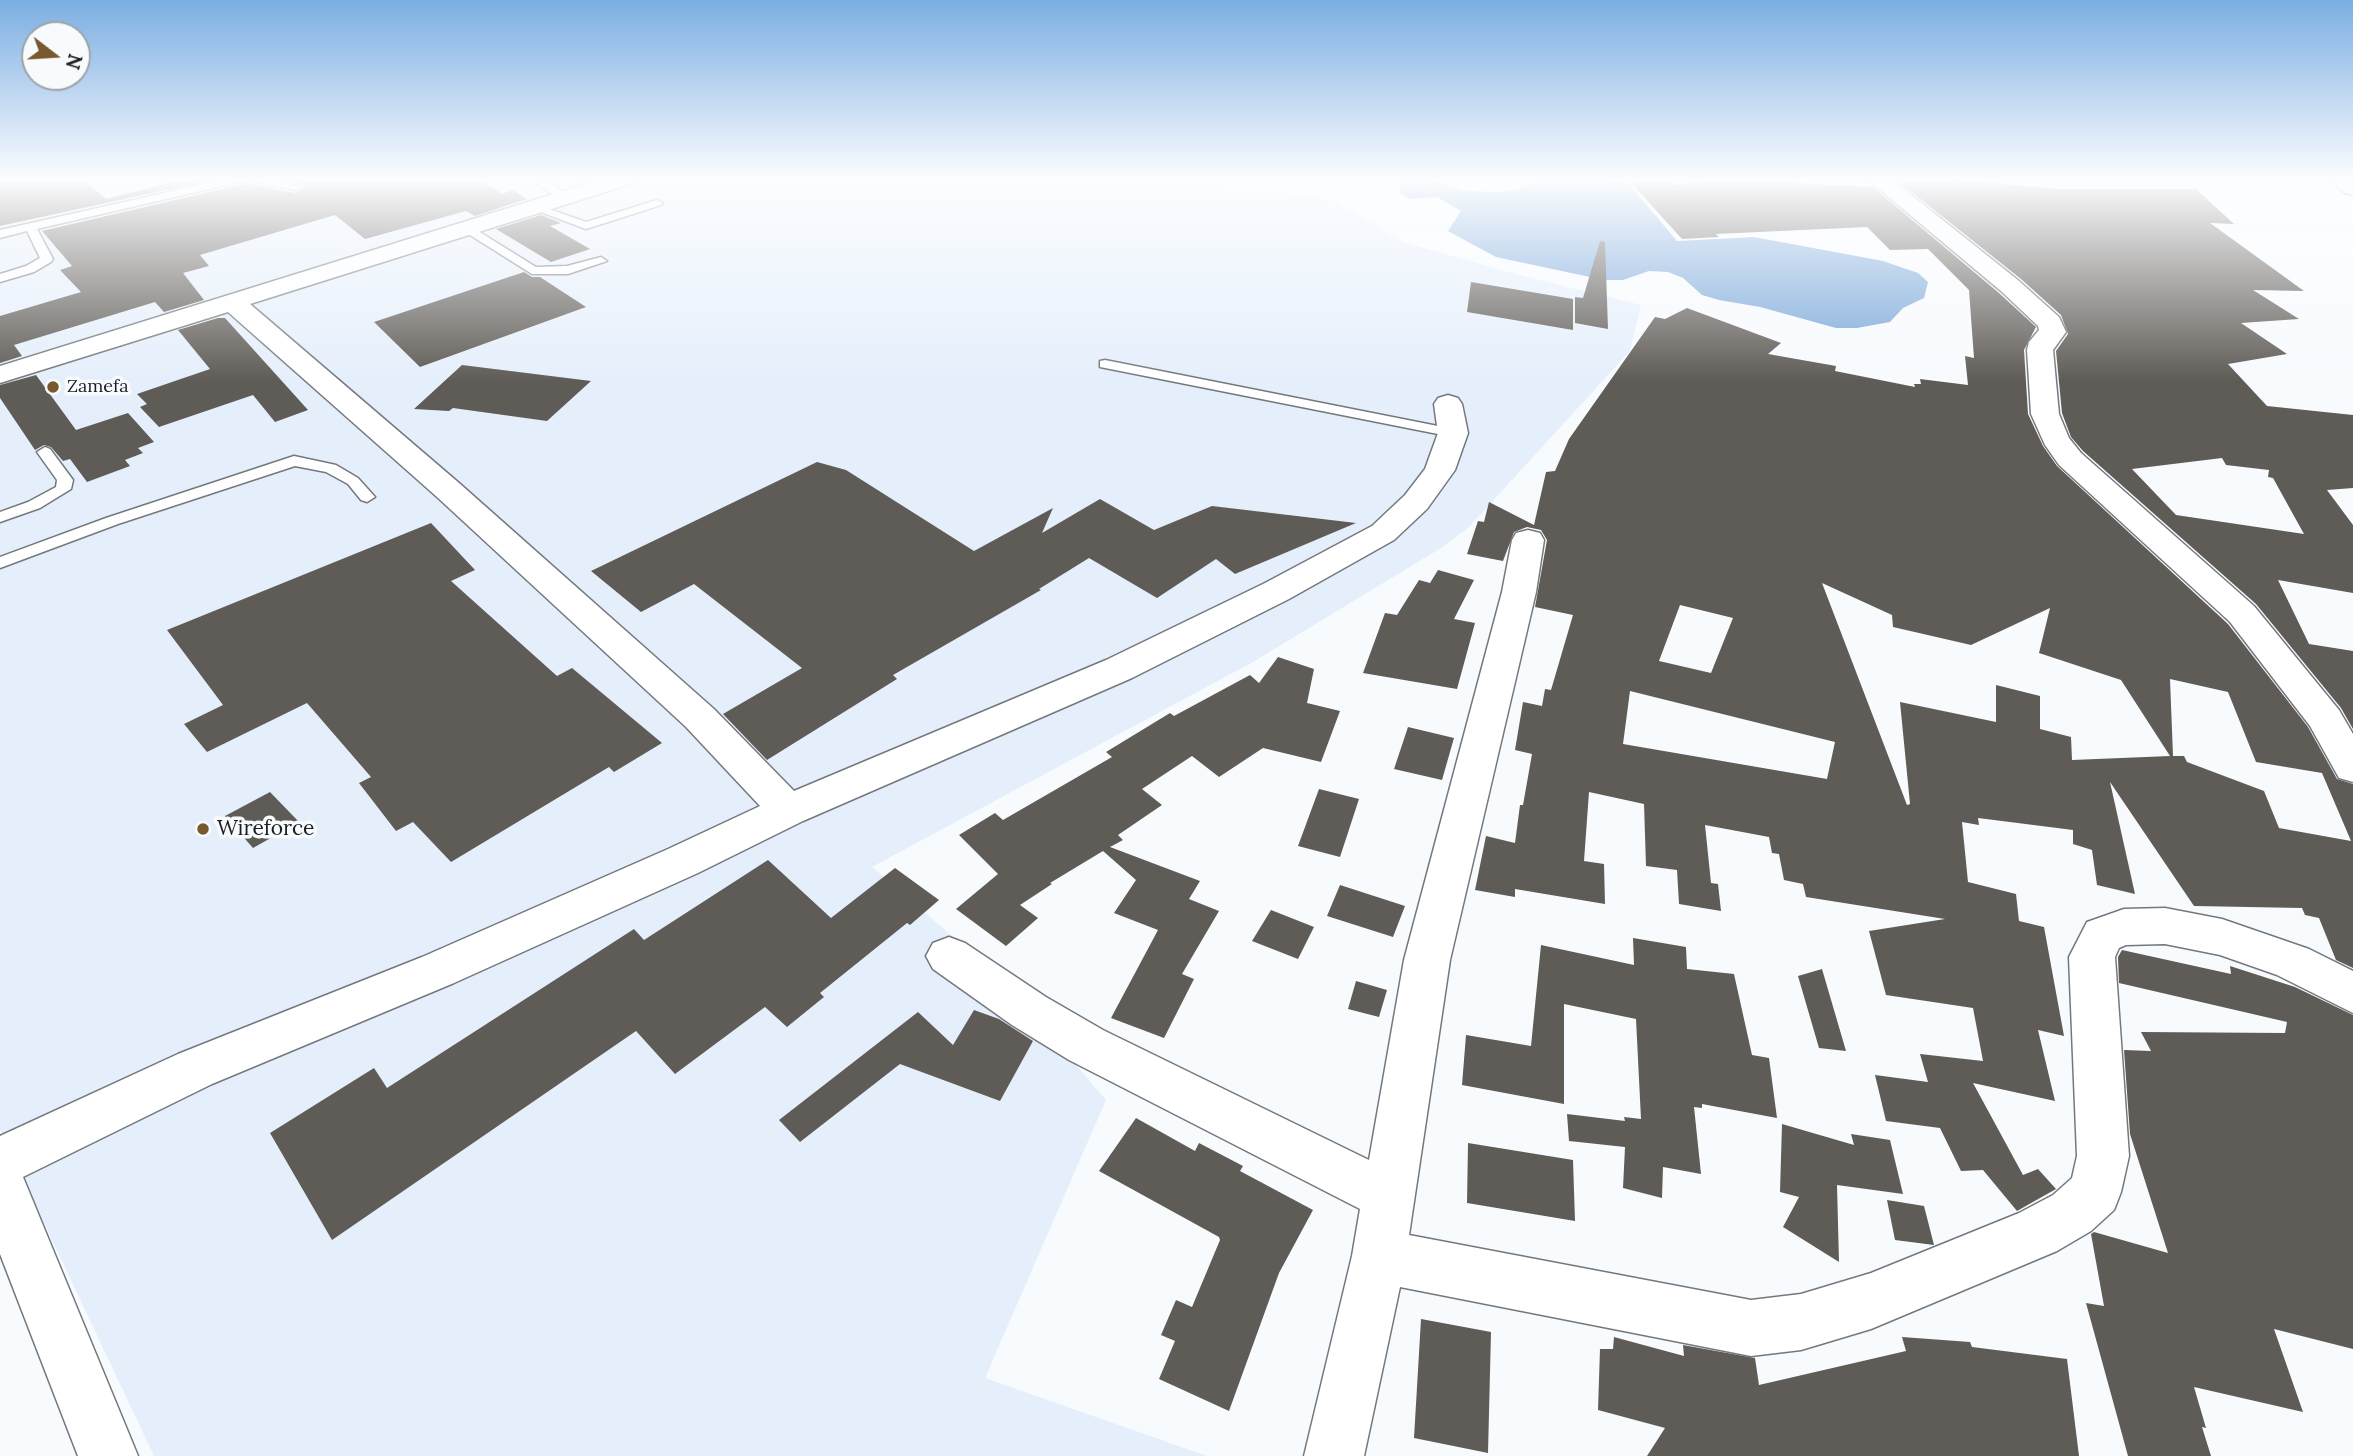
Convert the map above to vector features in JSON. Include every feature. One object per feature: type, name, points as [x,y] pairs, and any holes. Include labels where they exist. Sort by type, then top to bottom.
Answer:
[{"type":"street","points":[[0,375],[408,246]]},
{"type":"street","points":[[1961,246],[2050,323],[2053,332],[2042,342],[2040,350],[2045,414],[2055,439],[2070,459],[2242,614],[2325,719],[2353,768]]},
{"type":"street","points":[[232,301],[468,508],[700,718],[788,810]]},
{"type":"street","points":[[0,1162],[195,1069],[438,970],[660,871],[788,810],[1119,670],[1276,592],[1383,533],[1416,502],[1440,470],[1451,418]]},
{"type":"street","points":[[1334,1456],[1379,1256],[1427,960],[1519,592],[1528,540]]},
{"type":"street","points":[[1379,1256],[1751,1328],[1801,1322],[1871,1301],[2038,1232],[2072,1213],[2095,1192],[2103,1156],[2092,957],[2103,935],[2124,927],[2165,926],[2222,937],[2293,962],[2353,993]]},
{"type":"street","points":[[950,956],[1029,1012],[1086,1045],[1389,1197]]},
{"type":"street","points":[[0,1185],[108,1456]]},
{"type":"lane","points":[[0,278],[30,269],[47,259],[40,246]]},
{"type":"lane","points":[[494,246],[532,270],[541,272],[568,270],[601,261]]},
{"type":"lane","points":[[1105,364],[1451,418]]},
{"type":"lane","points":[[0,517],[34,505],[63,489],[65,480],[45,452]]},
{"type":"lane","points":[[0,563],[112,521],[294,461],[331,468],[353,481],[367,497]]},
{"type":"shaded area","points":[[0,246],[1416,246],[1641,305],[1630,351],[1468,528],[1441,548],[1253,662],[872,867],[1002,979],[1106,1100],[985,1378],[1207,1456],[154,1456],[0,1130]]},
{"type":"water","points":[[1476,246],[1802,246],[1883,261],[1918,273],[1928,282],[1924,298],[1903,308],[1890,322],[1857,328],[1836,328],[1760,307],[1702,295],[1683,278],[1668,272],[1649,271],[1623,280],[1604,280],[1496,257]]},
{"type":"building","points":[[55,246],[231,246],[200,255],[209,266],[183,273],[204,300],[164,312],[155,302],[14,345],[22,356],[0,363],[0,316],[81,292],[60,270],[72,266]]},
{"type":"building","points":[[524,246],[585,246],[590,249],[551,262]]},
{"type":"building","points":[[1599,246],[1605,246],[1608,329],[1575,323],[1575,297],[1583,298]]},
{"type":"building","points":[[1886,246],[1943,246],[2036,327],[2024,350],[2028,414],[2043,446],[2057,466],[2228,624],[2308,727],[2337,779],[2353,784],[2353,968],[2336,960],[2319,918],[2305,915],[2302,908],[2194,906],[2110,782],[2135,894],[2097,885],[2092,850],[2073,844],[2073,830],[1978,818],[1979,825],[1962,822],[1968,882],[2016,894],[2019,921],[2044,927],[2064,1036],[2038,1030],[2055,1101],[1973,1083],[2023,1175],[2038,1169],[2056,1189],[2017,1211],[1983,1170],[1961,1171],[1940,1128],[1886,1121],[1875,1075],[1928,1082],[1920,1054],[1983,1061],[1973,1008],[1886,995],[1869,931],[1945,919],[1806,897],[1803,884],[1784,880],[1779,854],[1772,853],[1769,837],[1705,825],[1711,883],[1718,884],[1721,911],[1679,904],[1677,870],[1646,866],[1644,804],[1589,792],[1584,861],[1604,864],[1605,904],[1515,889],[1515,897],[1475,890],[1486,836],[1515,843],[1520,805],[1523,805],[1532,754],[1515,750],[1523,702],[1542,706],[1545,689],[1551,690],[1573,615],[1535,607],[1547,540],[1541,530],[1527,527],[1514,532],[1503,561],[1467,554],[1478,521],[1484,522],[1489,502],[1534,525],[1546,472],[1555,471],[1569,439],[1655,317],[1665,319],[1687,308],[1781,343],[1768,354],[1836,366],[1835,371],[1915,387],[1914,384],[1921,384],[1920,379],[1968,385],[1965,356],[1974,358],[1969,290],[1928,249],[1890,250]],"holes":[[[1822,583],[1892,615],[1893,627],[1971,645],[2050,608],[2039,653],[2121,680],[2170,756],[2072,760],[2071,737],[2040,729],[2040,696],[1996,685],[1996,722],[1900,702],[1910,804],[1907,805]],[[1680,605],[1733,618],[1711,673],[1659,661]],[[2170,679],[2228,692],[2256,762],[2322,773],[2351,841],[2279,828],[2264,791],[2187,762],[2184,756],[2173,756]],[[1630,691],[1835,742],[1827,779],[1623,744]]]},
{"type":"building","points":[[1979,246],[2242,246],[2304,291],[2253,290],[2299,319],[2241,323],[2287,354],[2228,364],[2267,406],[2353,415],[2353,488],[2327,490],[2353,525],[2353,593],[2278,580],[2309,644],[2353,651],[2353,729],[2341,708],[2256,604],[2083,451],[2071,437],[2062,413],[2056,351],[2068,334],[2061,315]],"holes":[[[2222,458],[2226,465],[2269,470],[2268,477],[2273,478],[2304,534],[2176,515],[2132,469]]]},
{"type":"building","points":[[524,272],[532,277],[540,277],[586,307],[420,367],[374,322]]},
{"type":"building","points":[[1471,282],[1573,299],[1573,330],[1467,312]]},
{"type":"building","points":[[225,318],[308,410],[275,422],[253,395],[159,427],[140,407],[147,404],[137,394],[210,369],[178,330]]},
{"type":"building","points":[[462,365],[591,381],[547,421],[453,408],[449,411],[414,409]]},
{"type":"building","points":[[36,375],[76,430],[128,413],[154,442],[138,448],[143,453],[125,460],[130,466],[87,482],[70,459],[63,461],[51,447],[44,445],[35,450],[0,398],[0,385]]},
{"type":"building","points":[[817,462],[846,470],[974,551],[1053,508],[1042,533],[1100,499],[1154,530],[1212,506],[1356,523],[1235,574],[1216,559],[1157,598],[1089,558],[1039,589],[1041,590],[893,675],[897,679],[767,760],[723,714],[802,668],[694,584],[641,612],[591,571]]},
{"type":"building","points":[[431,523],[475,570],[451,581],[557,676],[572,668],[662,743],[614,772],[609,767],[451,862],[413,822],[396,831],[359,783],[371,777],[307,703],[207,752],[184,724],[223,705],[167,630]]},
{"type":"building","points":[[1438,570],[1474,580],[1454,619],[1475,623],[1457,689],[1363,673],[1385,613],[1397,615],[1419,580],[1430,583]]},
{"type":"building","points":[[1278,657],[1314,669],[1307,703],[1340,711],[1321,762],[1263,748],[1219,777],[1192,756],[1142,789],[1162,805],[1118,835],[1123,840],[1110,847],[1200,881],[1189,899],[1219,911],[1182,974],[1194,979],[1164,1038],[1111,1018],[1158,930],[1114,913],[1136,880],[1103,851],[1020,905],[1038,918],[1006,946],[956,909],[998,874],[959,835],[995,813],[1003,820],[1112,757],[1106,752],[1170,713],[1174,716],[1250,675],[1259,683]]},
{"type":"building","points":[[1408,727],[1454,738],[1442,780],[1394,769]]},
{"type":"building","points":[[1319,789],[1359,799],[1340,857],[1298,846]]},
{"type":"building","points":[[270,792],[299,822],[253,848],[225,816]]},
{"type":"building","points":[[768,860],[831,918],[895,868],[939,900],[820,993],[824,997],[787,1027],[765,1007],[675,1074],[636,1031],[332,1240],[270,1133],[374,1068],[387,1088],[634,929],[644,940]]},
{"type":"building","points":[[1340,885],[1405,906],[1393,937],[1327,916]]},
{"type":"building","points":[[1271,910],[1314,927],[1298,959],[1252,941]]},
{"type":"building","points":[[1633,938],[1686,947],[1687,969],[1734,974],[1752,1055],[1769,1058],[1777,1118],[1702,1104],[1702,1108],[1694,1107],[1701,1174],[1663,1167],[1662,1198],[1623,1188],[1625,1147],[1569,1141],[1567,1114],[1625,1121],[1624,1117],[1641,1119],[1636,1019],[1564,1004],[1564,1104],[1462,1085],[1466,1035],[1531,1046],[1541,945],[1634,965]]},
{"type":"building","points":[[2122,950],[2231,974],[2230,966],[2295,987],[2353,1015],[2353,1349],[2274,1329],[2303,1412],[2194,1387],[2211,1456],[2128,1456],[2086,1303],[2104,1306],[2091,1234],[2094,1232],[2168,1253],[2130,1134],[2124,1050],[2151,1051],[2141,1032],[2285,1033],[2287,1022],[2119,983],[2118,957]]},
{"type":"building","points":[[1822,969],[1846,1051],[1819,1048],[1798,976]]},
{"type":"building","points":[[1356,981],[1387,990],[1379,1017],[1348,1009]]},
{"type":"building","points":[[974,1010],[999,1019],[1033,1041],[1000,1101],[900,1064],[800,1142],[779,1120],[918,1012],[953,1045]]},
{"type":"building","points":[[1136,1118],[1195,1151],[1199,1143],[1243,1166],[1240,1171],[1313,1210],[1279,1273],[1229,1411],[1159,1379],[1175,1341],[1161,1335],[1176,1300],[1192,1307],[1220,1240],[1219,1237],[1099,1171]]},
{"type":"building","points":[[1782,1124],[1854,1145],[1851,1134],[1890,1140],[1903,1194],[1837,1185],[1839,1262],[1783,1227],[1799,1197],[1780,1192]]},
{"type":"building","points":[[1468,1143],[1573,1160],[1575,1221],[1467,1203]]},
{"type":"building","points":[[1887,1200],[1924,1206],[1934,1245],[1895,1240]]},
{"type":"building","points":[[1421,1319],[1491,1332],[1488,1453],[1414,1438]]},
{"type":"building","points":[[1614,1337],[1684,1356],[1683,1345],[1755,1358],[1759,1385],[1906,1351],[1902,1337],[1970,1342],[1972,1347],[2067,1359],[2079,1456],[1647,1456],[1665,1428],[1598,1410],[1600,1349],[1613,1349]]},
{"type":"place","name":"Zamefa","points":[[53,387]]},
{"type":"place","name":"Wireforce","points":[[203,829]]}]
